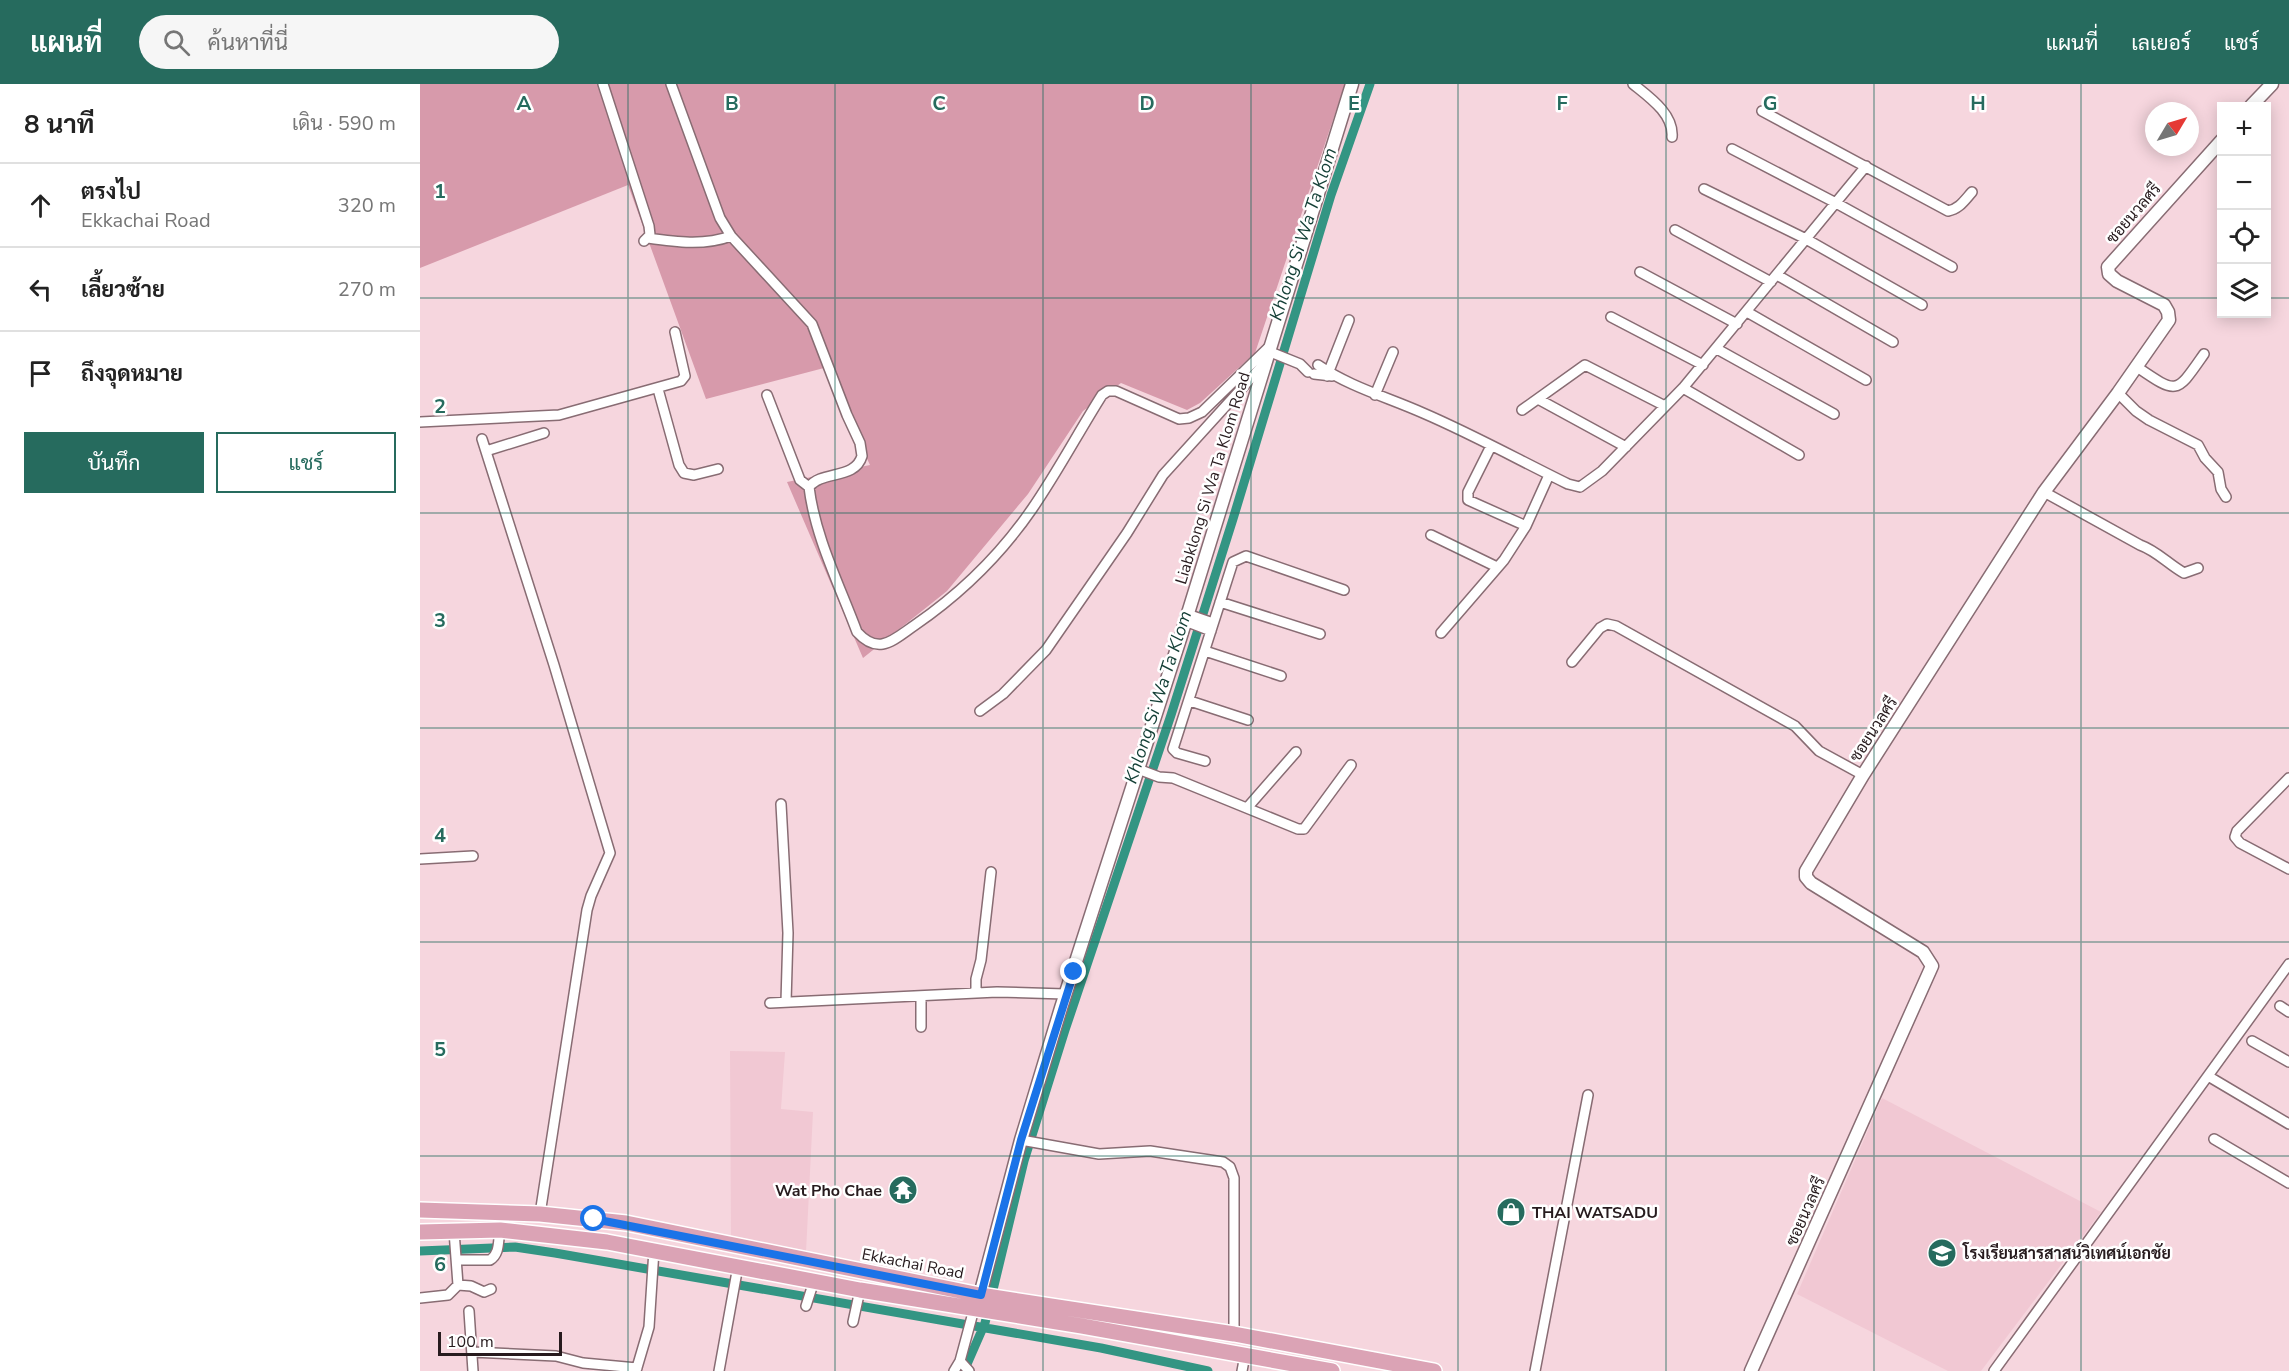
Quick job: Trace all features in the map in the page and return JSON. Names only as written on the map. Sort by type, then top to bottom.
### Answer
[{"type":"main road","name":"Ekkachai Road","points":[[420,1210],[540,1214],[626,1223],[979,1305]]},
{"type":"main road","name":"Ekkachai Road","points":[[420,1232],[499,1241],[548,1234],[653,1255],[809,1296],[858,1296],[1010,1307],[1234,1334],[1434,1371]]},
{"type":"main road","name":"Ekkachai Road","points":[[1010,1307],[1243,1363],[1332,1371]]},
{"type":"street","points":[[603,84],[649,226],[646,240],[700,243],[731,236]]},
{"type":"street","points":[[671,84],[720,218],[731,236],[812,324],[847,416],[860,443],[862,456],[853,469],[814,481],[809,487]]},
{"type":"street","name":"Liabklong Si Wa Ta Klom Road","points":[[979,1305],[1065,994],[1142,771],[1264,364],[1352,84]]},
{"type":"street","points":[[1633,84],[1665,113],[1673,130],[1672,137]]},
{"type":"street","points":[[2255,102],[2272,84]]},
{"type":"street","points":[[1762,111],[1947,211],[1954,210],[1961,205],[1972,192]]},
{"type":"street","name":"ซอยนวลศรี","points":[[1751,1371],[1932,966],[1923,952],[1811,883],[1806,877],[1806,871],[1863,775],[2044,492],[2169,320],[2164,305],[2117,281],[2109,274],[2108,267],[2217,146]]},
{"type":"street","points":[[1732,149],[1836,202],[1952,267]]},
{"type":"street","points":[[767,395],[800,480],[809,487],[816,522],[857,632],[866,642],[883,645],[934,612],[984,568],[1009,540],[1033,508],[1102,395],[1108,391],[1116,391],[1179,419],[1189,418],[1202,412],[1269,349],[1375,395],[1422,412],[1549,475],[1580,487],[1602,471],[1683,388],[1866,166]]},
{"type":"street","points":[[1704,189],[1806,239],[1922,305]]},
{"type":"street","points":[[1675,230],[1774,278],[1893,342]]},
{"type":"street","points":[[1640,272],[1737,324]]},
{"type":"street","points":[[1747,312],[1866,380]]},
{"type":"street","points":[[1611,317],[1703,365]]},
{"type":"street","points":[[1330,375],[1349,320]]},
{"type":"street","points":[[420,422],[559,415],[681,381],[685,376],[675,332]]},
{"type":"street","points":[[1717,349],[1834,414]]},
{"type":"street","points":[[1375,395],[1393,352]]},
{"type":"street","points":[[2137,367],[2163,385],[2177,386],[2186,379],[2204,354]]},
{"type":"street","points":[[980,711],[1003,694],[1046,650],[1127,533],[1163,475],[1264,364]]},
{"type":"street","points":[[1522,410],[1585,365],[1665,406]]},
{"type":"street","points":[[1683,388],[1799,455]]},
{"type":"street","points":[[658,389],[672,443],[684,473],[694,475],[718,469]]},
{"type":"street","points":[[2118,393],[2149,420],[2172,434],[2192,440],[2198,445],[2205,458],[2218,472],[2221,489],[2226,498]]},
{"type":"street","points":[[1538,399],[1626,447]]},
{"type":"street","points":[[486,451],[544,433]]},
{"type":"street","points":[[482,440],[554,665],[610,853],[587,910],[540,1214]]},
{"type":"street","points":[[1491,446],[1467,492],[1468,500],[1526,526]]},
{"type":"street","points":[[1441,633],[1497,567],[1526,526],[1549,475]]},
{"type":"street","points":[[2044,492],[2151,549],[2163,561],[2184,573],[2198,568]]},
{"type":"street","points":[[1431,536],[1497,567]]},
{"type":"street","points":[[1205,761],[1177,753],[1173,749],[1190,701],[1204,651],[1208,626],[1220,602],[1233,562],[1246,556],[1344,590]]},
{"type":"street","points":[[1220,602],[1320,634]]},
{"type":"street","points":[[1189,618],[1208,626]]},
{"type":"street","points":[[1572,662],[1600,628],[1607,624],[1616,626],[1795,726],[1819,751],[1863,775]]},
{"type":"street","points":[[1204,651],[1281,676]]},
{"type":"street","points":[[1190,701],[1248,720]]},
{"type":"street","points":[[1247,808],[1296,752]]},
{"type":"street","points":[[1142,771],[1160,777],[1173,777],[1304,830],[1351,765]]},
{"type":"street","points":[[2289,778],[2237,831],[2235,837],[2240,843],[2289,869]]},
{"type":"street","points":[[781,804],[788,933],[786,1002]]},
{"type":"street","points":[[420,859],[473,856]]},
{"type":"street","points":[[976,993],[991,872]]},
{"type":"street","points":[[1994,1371],[2289,964]]},
{"type":"street","points":[[770,1003],[976,993],[1065,994]]},
{"type":"street","points":[[921,996],[921,1028]]},
{"type":"street","points":[[2280,1006],[2289,1012]]},
{"type":"street","points":[[2252,1041],[2289,1062]]},
{"type":"street","points":[[2208,1076],[2289,1124]]},
{"type":"street","points":[[1534,1371],[1587,1095]]},
{"type":"street","points":[[2214,1139],[2289,1183]]},
{"type":"street","points":[[1024,1141],[1099,1154],[1150,1151],[1222,1162],[1230,1167],[1234,1178],[1234,1334]]},
{"type":"street","points":[[455,1236],[458,1286]]},
{"type":"street","points":[[456,1258],[490,1260],[499,1241]]},
{"type":"street","points":[[472,1352],[556,1356],[583,1363],[636,1369],[649,1327],[653,1255]]},
{"type":"street","points":[[719,1371],[735,1278]]},
{"type":"street","points":[[420,1298],[448,1295],[458,1286],[471,1286],[484,1292],[491,1289]]},
{"type":"street","points":[[853,1318],[858,1296]]},
{"type":"street","points":[[954,1371],[964,1366],[970,1326],[979,1305]]},
{"type":"street","points":[[469,1311],[473,1371]]},
{"type":"shaded area","points":[[420,84],[1345,84],[1255,353],[1200,403],[1187,410],[1121,383],[1083,411],[1028,494],[947,591],[863,658],[787,482],[870,465],[824,368],[706,399],[628,185],[420,268]]},
{"type":"shaded area","points":[[730,1051],[785,1052],[781,1109],[813,1112],[806,1252],[731,1239]]},
{"type":"shaded area","name":"โรงเรียนสารสาสน์วิเทศน์เอกชัย","points":[[1882,1098],[2101,1212],[1981,1371],[1948,1371],[1797,1294]]},
{"type":"waterway","name":"Khlong Si Wa Ta Klom","points":[[964,1371],[985,1323],[1024,1161],[1065,1030],[1171,715],[1331,195],[1370,84]]},
{"type":"waterway","points":[[420,1251],[515,1247],[555,1253],[1101,1348],[1208,1371]]},
{"type":"place","name":"Wat Pho Chae","points":[[903,1190]]},
{"type":"place","name":"THAI WATSADU","points":[[1511,1212]]},
{"type":"place","name":"โรงเรียนสารสาสน์วิเทศน์เอกชัย","points":[[1942,1253]]},
{"type":"route","points":[[594,1219],[626,1223],[981,1295],[1021,1140],[1065,994],[1074,972]]}]
